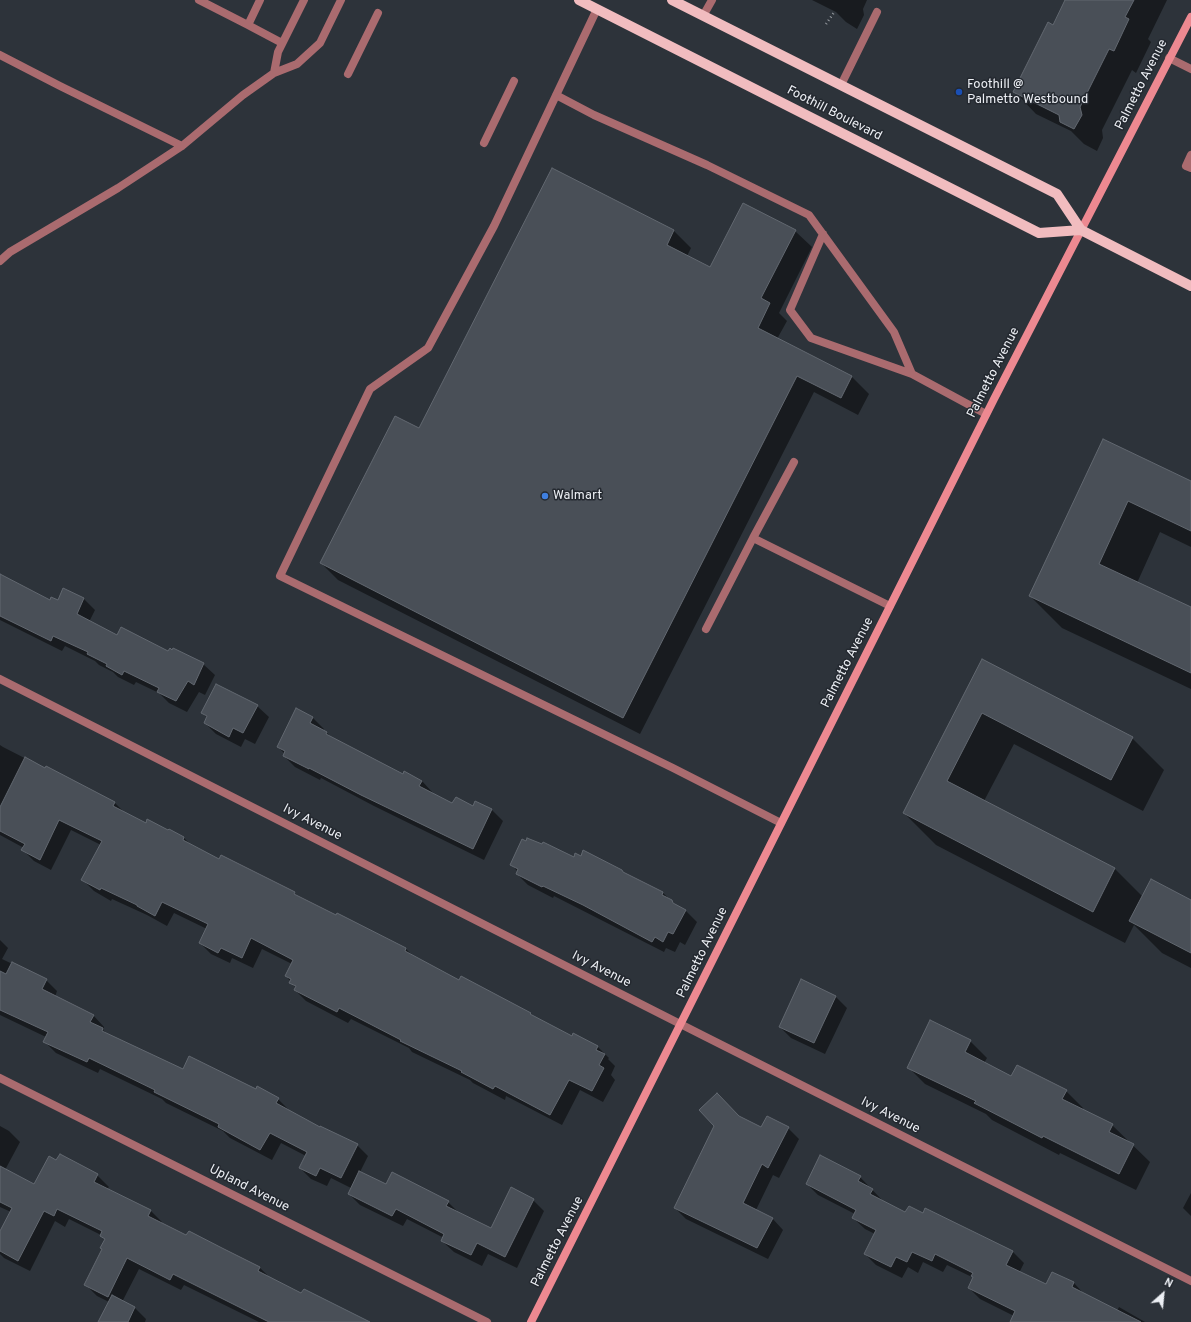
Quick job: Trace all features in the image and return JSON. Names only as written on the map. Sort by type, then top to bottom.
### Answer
[{"type":"main road","name":"Foothill Boulevard","points":[[579,0],[1039,233],[1081,230]]},
{"type":"main road","points":[[672,0],[1057,194],[1081,230],[1191,286]]},
{"type":"street","points":[[199,0],[282,43]]},
{"type":"street","points":[[248,25],[260,0]]},
{"type":"street","points":[[274,73],[278,52],[304,0]]},
{"type":"street","points":[[0,261],[10,252],[118,188],[182,146],[243,95],[274,73],[298,64],[320,43],[340,0]]},
{"type":"street","points":[[703,16],[712,0]]},
{"type":"street","points":[[597,9],[494,226],[428,348],[370,389],[280,576],[673,768],[781,823]]},
{"type":"street","points":[[841,85],[877,12]]},
{"type":"street","points":[[348,74],[378,13]]},
{"type":"street","name":"Palmetto Avenue","points":[[531,1322],[986,414],[1191,17]]},
{"type":"street","points":[[0,54],[60,86],[182,146]]},
{"type":"street","points":[[1169,58],[1191,69]]},
{"type":"street","points":[[484,143],[514,81]]},
{"type":"street","points":[[556,95],[594,115],[707,165],[809,215],[894,332],[912,374]]},
{"type":"street","points":[[1191,155],[1186,166],[1191,168]]},
{"type":"street","points":[[824,234],[790,310],[811,338],[912,374],[986,414]]},
{"type":"street","points":[[706,629],[794,462]]},
{"type":"street","points":[[753,538],[890,606]]},
{"type":"street","name":"Ivy Avenue","points":[[0,679],[1191,1281]]},
{"type":"street","name":"Upland Avenue","points":[[0,1078],[487,1322]]},
{"type":"path","points":[[826,24],[835,10]]},
{"type":"building","points":[[1065,0],[1134,0],[1125,17],[1129,19],[1114,51],[1109,49],[1080,107],[1082,115],[1074,129],[1060,122],[1059,115],[1013,92],[1048,22],[1053,25]]},
{"type":"building","name":"Walmart","points":[[552,168],[674,230],[667,245],[710,267],[743,203],[796,230],[761,298],[770,303],[758,328],[852,376],[841,398],[797,376],[623,718],[320,563],[395,416],[419,428]]},
{"type":"building","points":[[1103,439],[1191,481],[1191,531],[1128,501],[1099,564],[1191,607],[1191,673],[1029,596]]},
{"type":"building","points":[[0,574],[50,600],[51,597],[58,600],[63,588],[84,598],[77,614],[117,635],[121,627],[168,651],[170,648],[172,650],[173,648],[204,663],[194,685],[188,681],[176,701],[157,692],[159,688],[124,671],[122,675],[106,666],[107,664],[87,654],[88,652],[53,636],[51,641],[0,616]]},
{"type":"building","points":[[982,659],[1133,737],[1111,780],[982,713],[947,781],[1115,868],[1093,912],[903,813]]},
{"type":"building","points":[[216,684],[258,705],[243,733],[233,728],[229,737],[204,723],[207,716],[201,713]]},
{"type":"building","points":[[296,708],[313,717],[310,723],[327,732],[326,734],[403,774],[404,771],[422,781],[419,786],[452,803],[456,797],[473,806],[475,801],[492,809],[473,849],[283,756],[285,751],[277,747]]},
{"type":"building","points":[[25,757],[45,768],[46,766],[115,802],[113,806],[146,823],[147,819],[168,830],[169,829],[184,837],[183,840],[219,859],[221,855],[295,892],[294,894],[336,915],[337,913],[406,948],[405,951],[459,980],[461,976],[572,1036],[573,1033],[598,1046],[596,1050],[605,1054],[599,1065],[604,1068],[592,1091],[569,1080],[550,1115],[495,1086],[493,1089],[461,1072],[462,1071],[400,1041],[401,1040],[339,1008],[337,1012],[294,990],[296,986],[289,983],[291,979],[285,976],[293,960],[251,938],[242,958],[221,948],[218,953],[199,943],[208,924],[162,902],[155,916],[137,905],[101,888],[100,890],[81,880],[102,841],[59,820],[40,860],[21,850],[25,844],[0,831],[0,807]]},
{"type":"building","points":[[527,838],[542,844],[543,842],[574,857],[575,853],[581,856],[583,850],[663,892],[662,895],[686,910],[673,934],[668,932],[663,942],[655,937],[652,942],[583,905],[516,874],[518,869],[510,865],[522,839],[526,841]]},
{"type":"building","points":[[1151,879],[1191,900],[1191,953],[1129,921]]},
{"type":"building","points":[[12,962],[47,979],[42,989],[94,1015],[90,1022],[103,1028],[102,1031],[183,1069],[189,1056],[256,1089],[257,1086],[279,1098],[276,1103],[320,1127],[358,1144],[341,1178],[320,1168],[316,1176],[299,1168],[307,1152],[270,1133],[260,1150],[218,1127],[219,1124],[154,1092],[155,1090],[89,1058],[87,1062],[43,1042],[48,1032],[0,1010],[0,971],[6,974]]},
{"type":"building","points":[[801,979],[836,996],[814,1043],[779,1027]]},
{"type":"building","points":[[930,1020],[971,1040],[965,1052],[1011,1076],[1017,1065],[1067,1090],[1062,1099],[1113,1124],[1109,1132],[1134,1144],[1119,1174],[1043,1136],[1042,1138],[974,1103],[976,1101],[907,1068]]},
{"type":"building","points":[[717,1093],[739,1116],[761,1127],[767,1116],[789,1127],[768,1168],[762,1164],[743,1203],[773,1218],[757,1248],[674,1208],[714,1126],[699,1110]]},
{"type":"building","points":[[60,1154],[98,1174],[94,1182],[151,1210],[148,1216],[186,1235],[189,1231],[260,1267],[258,1271],[301,1293],[304,1289],[370,1322],[269,1322],[173,1274],[170,1280],[127,1258],[108,1297],[84,1285],[102,1249],[100,1248],[105,1239],[100,1236],[102,1231],[57,1209],[54,1216],[44,1211],[18,1261],[0,1251],[0,1231],[12,1208],[0,1202],[0,1166],[34,1184],[49,1156],[56,1160]]},
{"type":"building","points":[[820,1155],[861,1176],[858,1181],[873,1189],[870,1194],[905,1212],[909,1206],[923,1213],[925,1208],[1013,1251],[1006,1265],[1046,1284],[1052,1272],[1074,1282],[1072,1287],[1141,1322],[1010,1322],[1015,1311],[968,1288],[973,1277],[971,1276],[973,1273],[935,1254],[932,1261],[912,1252],[907,1262],[896,1257],[891,1267],[864,1254],[876,1230],[852,1218],[856,1210],[806,1184]]},
{"type":"building","points":[[359,1171],[386,1184],[392,1172],[449,1201],[446,1206],[491,1228],[511,1187],[534,1199],[505,1257],[477,1243],[471,1255],[441,1241],[444,1234],[396,1209],[392,1216],[348,1194]]},
{"type":"building","points":[[112,1295],[135,1307],[128,1322],[98,1322]]},
{"type":"place","name":"Foothill @ Palmetto Westbound","points":[[959,92]]},
{"type":"place","name":"Walmart","points":[[545,496]]}]
